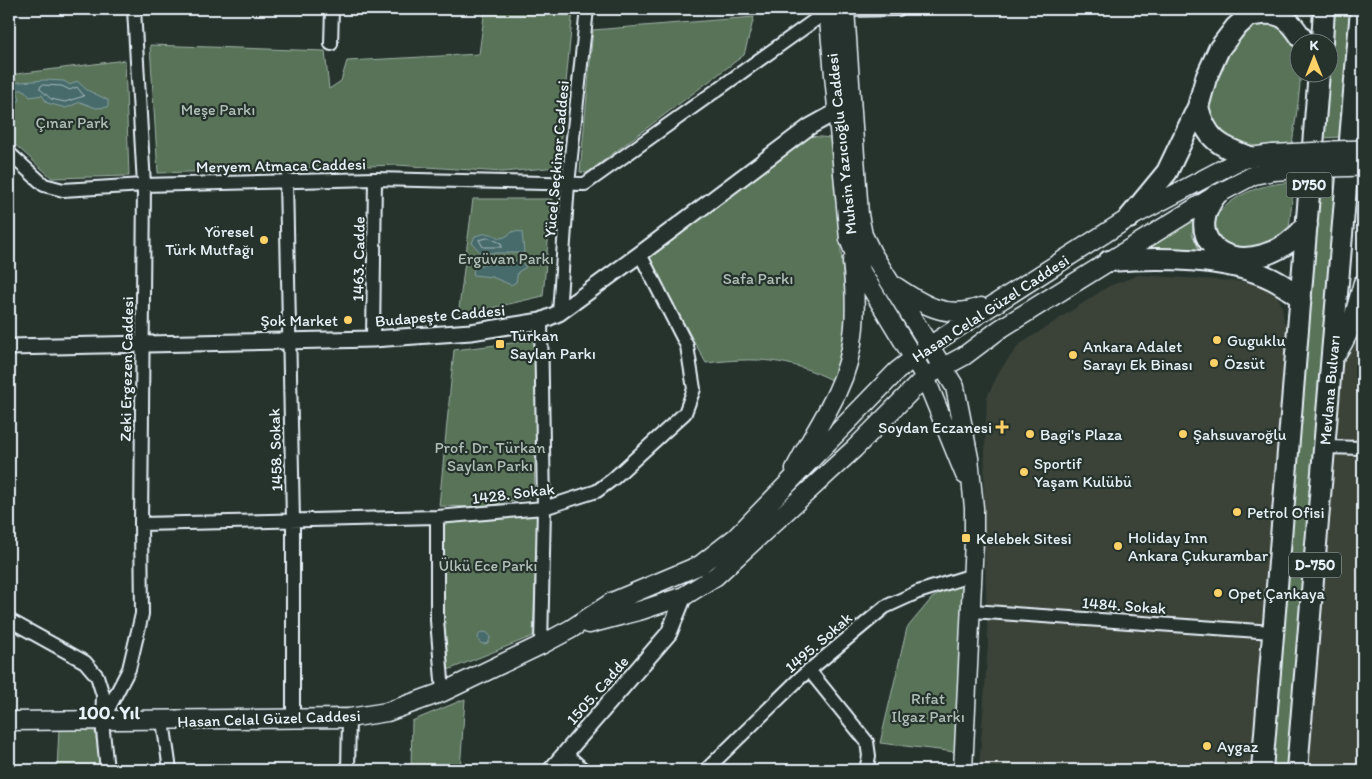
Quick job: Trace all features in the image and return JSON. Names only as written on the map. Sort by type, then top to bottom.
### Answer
[{"type":"highway","points":[[1323,32],[1324,9]]},
{"type":"highway","name":"Mevlana Bulvarı","points":[[1297,770],[1361,9]]},
{"type":"highway","points":[[1129,218],[1167,172],[1198,107],[1206,78],[1214,59],[1226,40],[1251,13],[1264,12],[1279,15],[1293,26],[1297,32]]},
{"type":"highway","name":"D750","points":[[1262,770],[1318,82]]},
{"type":"highway","points":[[1198,107],[1205,128],[1216,142],[1225,148],[1250,157]]},
{"type":"highway","points":[[1216,195],[1205,212],[1203,232],[1213,247],[1228,255],[1248,257],[1264,254],[1290,242],[1307,225]]},
{"type":"highway","points":[[1110,261],[1150,259],[1216,264],[1263,275],[1301,298]]},
{"type":"main road","name":"Muhsin Yazıcıoğlu Caddesi","points":[[837,9],[836,112],[849,238],[862,273],[925,377],[972,491]]},
{"type":"main road","name":"Muhsin Yazıcıoğlu Caddesi","points":[[837,9],[859,215],[863,235],[890,283],[955,387],[969,458],[974,524],[972,611],[963,770]]},
{"type":"main road","points":[[1332,159],[1363,150]]},
{"type":"main road","name":"Hasan Celal Güzel Caddesi","points":[[9,721],[349,718],[387,712],[443,692],[541,646],[612,602],[700,565],[736,537],[897,371],[929,346],[1129,218],[1236,162],[1250,157],[1273,162],[1332,159]]},
{"type":"main road","points":[[1332,159],[1363,166]]},
{"type":"main road","name":"Hasan Celal Güzel Caddesi","points":[[571,629],[684,596],[716,576],[854,449],[925,377],[964,356],[1000,329],[1216,195],[1254,175],[1273,162]]},
{"type":"main road","points":[[785,487],[837,392],[848,362],[855,326],[855,297],[849,238]]},
{"type":"main road","points":[[890,283],[926,306],[950,312],[968,312],[998,301]]},
{"type":"main road","points":[[1332,359],[1344,342],[1353,324],[1363,284]]},
{"type":"main road","points":[[672,576],[684,596]]},
{"type":"main road","points":[[651,585],[658,605]]},
{"type":"street","name":"Zeki Ergezen Caddesi","points":[[102,721],[130,669],[137,644],[142,614],[144,185],[134,9]]},
{"type":"street","points":[[331,44],[332,9]]},
{"type":"street","name":"Yücel Seçkiner Caddesi","points":[[559,312],[568,184],[587,9]]},
{"type":"street","name":"Meryem Atmaca Caddesi","points":[[9,153],[44,185],[63,190],[286,180],[375,179],[585,184],[837,9]]},
{"type":"street","points":[[837,9],[898,9]]},
{"type":"street","name":"Budapeşte Caddesi","points":[[9,347],[288,339],[373,339],[471,332],[541,320],[559,312],[640,254],[809,127],[836,112]]},
{"type":"street","name":"1463. Cadde","points":[[373,339],[375,179]]},
{"type":"street","name":"1458. Sokak","points":[[286,180],[293,520],[293,719]]},
{"type":"street","name":"1428. Sokak","points":[[141,524],[436,517],[544,508],[597,490],[613,479],[686,413],[694,389],[687,346],[640,254]]},
{"type":"street","points":[[541,320],[544,508],[541,646]]},
{"type":"street","points":[[1325,447],[1363,448]]},
{"type":"street","points":[[436,517],[438,620],[443,692]]},
{"type":"street","name":"1495. Sokak","points":[[710,769],[809,670],[885,607],[918,592],[973,575]]},
{"type":"street","name":"1505. Cadde","points":[[551,770],[670,633],[684,596]]},
{"type":"street","points":[[658,605],[670,633]]},
{"type":"street","name":"1484. Sokak","points":[[972,611],[1273,632]]},
{"type":"street","points":[[9,620],[85,662],[97,676],[103,695],[102,721],[107,770]]},
{"type":"street","points":[[809,670],[867,742],[869,756],[866,770]]},
{"type":"street","points":[[348,770],[349,718]]},
{"type":"street","points":[[163,721],[170,770]]},
{"type":"street","points":[[566,754],[584,770]]},
{"type":"shaded area","points":[[1139,275],[1262,283],[1277,295],[1282,306],[1284,323],[1354,330],[1363,310],[1363,770],[979,770],[988,644],[983,508],[987,397],[1000,370],[1019,345],[1109,286]]},
{"type":"green space","name":"Meşe Parkı","points":[[485,9],[573,9],[558,167],[502,172],[397,165],[158,173],[150,45],[325,51],[329,89],[341,81],[347,61],[479,54]]},
{"type":"green space","points":[[1334,9],[1351,9],[1340,137],[1322,138],[1327,82],[1340,82],[1340,32],[1332,32]]},
{"type":"green space","points":[[754,17],[744,55],[587,173],[580,172],[593,30]]},
{"type":"green space","points":[[1264,21],[1279,21],[1290,37],[1290,82],[1300,82],[1292,144],[1253,149],[1215,135],[1209,117],[1210,93],[1213,80],[1219,68],[1234,45]]},
{"type":"green space","name":"Çınar Park","points":[[125,60],[129,176],[52,178],[9,139],[9,75]]},
{"type":"green space","name":"Safa Parkı","points":[[810,136],[831,138],[847,319],[834,381],[818,373],[772,361],[741,360],[706,363],[669,296],[643,262]]},
{"type":"green space","points":[[1337,179],[1288,770],[1271,770],[1320,180]]},
{"type":"green space","points":[[1294,182],[1289,228],[1280,236],[1265,246],[1258,248],[1251,249],[1221,245],[1211,224],[1227,205],[1236,198],[1258,188]]},
{"type":"green space","name":"Ergüvan Parkı","points":[[473,199],[552,199],[543,296],[458,316]]},
{"type":"green space","points":[[1194,218],[1192,234],[1201,254],[1135,255]]},
{"type":"green space","name":"Prof. Dr. Türkan Saylan Parkı","points":[[538,340],[534,496],[481,507],[439,506],[454,350]]},
{"type":"green space","name":"Ülkü Ece Parkı","points":[[538,511],[533,636],[448,670],[440,601],[438,521]]},
{"type":"green space","name":"Rıfat Ilgaz Parkı","points":[[973,575],[964,753],[880,743],[907,628],[932,598]]},
{"type":"green space","points":[[465,699],[460,770],[411,770],[412,721]]},
{"type":"green space","points":[[59,729],[95,731],[101,770],[57,770]]},
{"type":"water","points":[[45,80],[64,81],[70,85],[77,81],[87,90],[108,100],[108,107],[96,108],[80,102],[66,108],[47,103],[42,95],[30,97],[24,90],[17,90],[20,100],[9,109],[9,83]]},
{"type":"water","points":[[514,231],[522,232],[524,253],[481,253],[472,243],[475,236],[490,234],[499,238],[505,237]]},
{"type":"water","points":[[519,260],[526,267],[518,272],[516,282],[511,285],[492,277],[473,275],[474,268],[480,266]]},
{"type":"water","points":[[482,632],[486,632],[490,638],[486,644],[482,644],[478,640],[478,636]]},
{"type":"place","name":"Yöresel Türk Mutfağı","points":[[264,240]]},
{"type":"place","name":"Şok Market","points":[[348,320]]},
{"type":"place","name":"Guguklu","points":[[1217,340]]},
{"type":"place","name":"Türkan Saylan Parkı","points":[[500,344]]},
{"type":"place","name":"Ankara Adalet Sarayı Ek Binası","points":[[1073,355]]},
{"type":"place","name":"Özsüt","points":[[1214,363]]},
{"type":"place","name":"Soydan Eczanesi","points":[[1002,427]]},
{"type":"place","name":"Bagi's Plaza","points":[[1030,434]]},
{"type":"place","name":"Şahsuvaroğlu","points":[[1183,434]]},
{"type":"place","name":"Sportif Yaşam Kulübü","points":[[1024,472]]},
{"type":"place","name":"Petrol Ofisi","points":[[1237,512]]},
{"type":"place","name":"Kelebek Sitesi","points":[[966,538]]},
{"type":"place","name":"Holiday Inn Ankara Çukurambar","points":[[1118,546]]},
{"type":"place","name":"Opet Çankaya","points":[[1218,593]]},
{"type":"place","name":"Aygaz","points":[[1207,746]]},
{"type":"district","name":"100. Yıl","points":[[109,712]]}]
